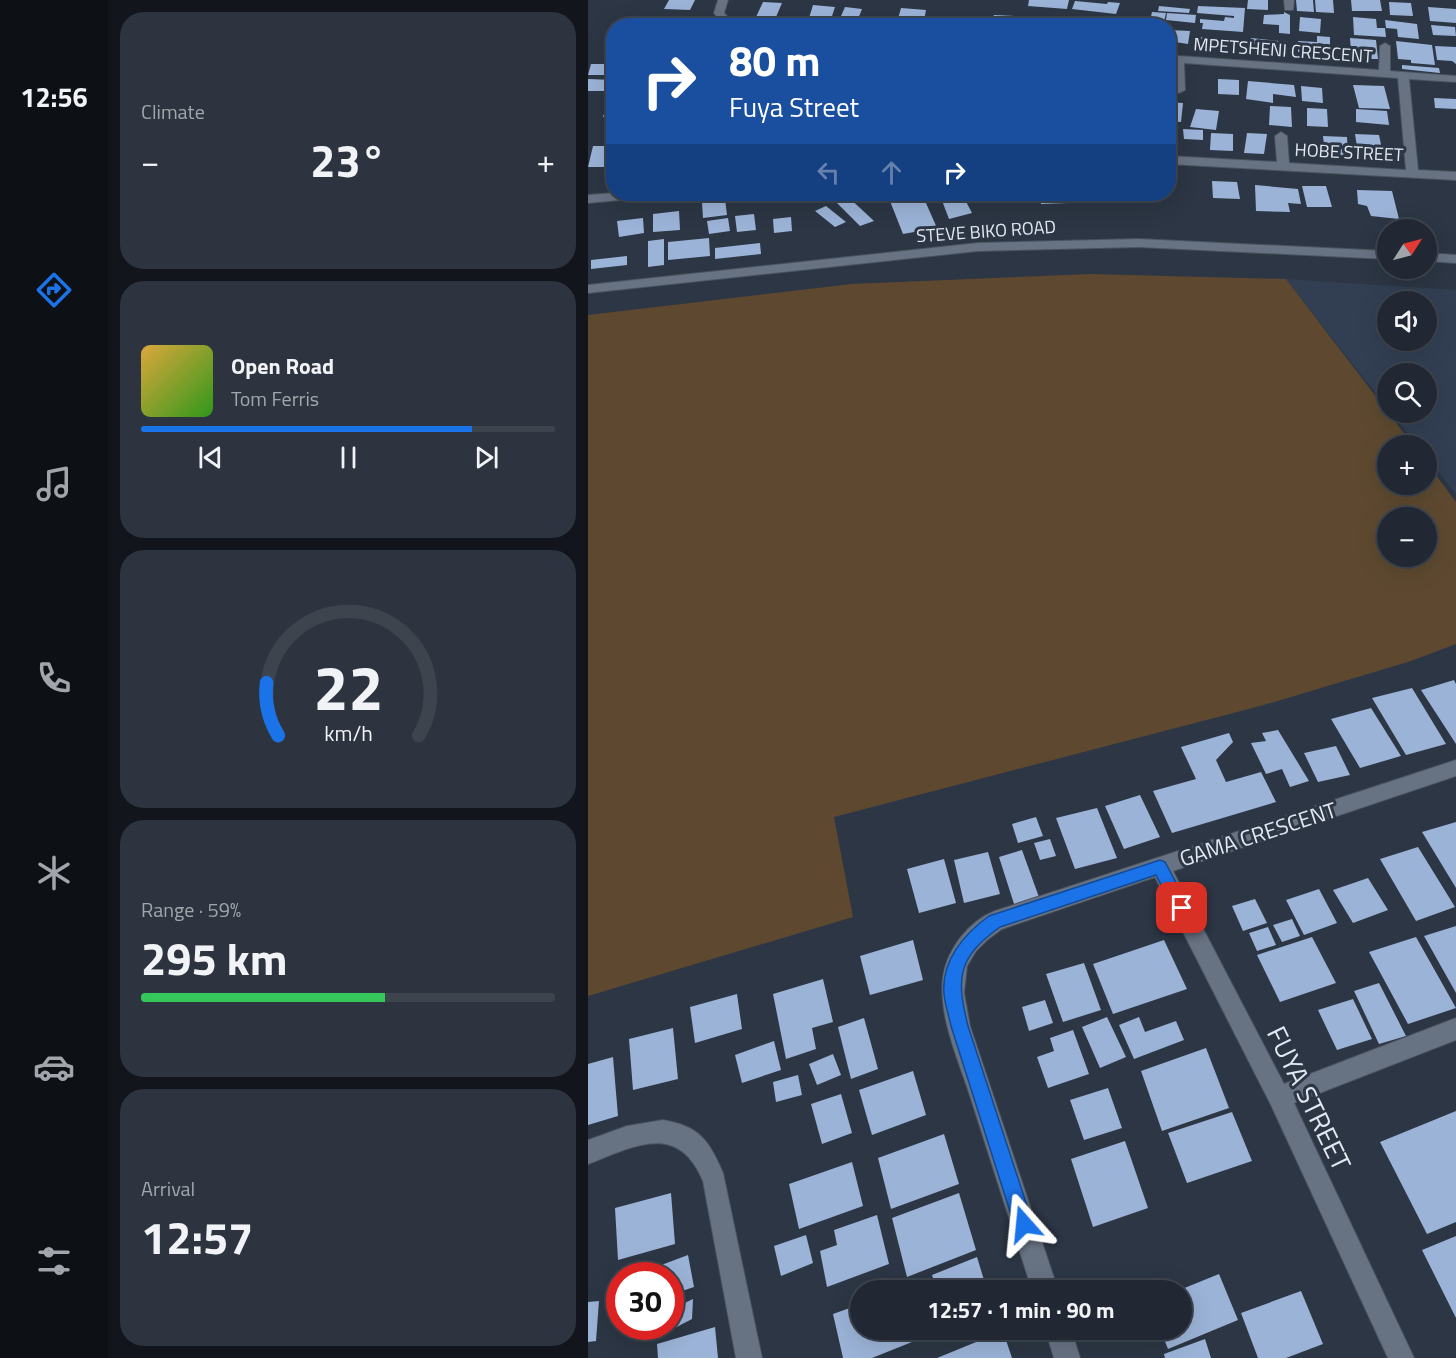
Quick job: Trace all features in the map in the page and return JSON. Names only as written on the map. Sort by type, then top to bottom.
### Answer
[{"type":"street","points":[[723,0],[719,14],[723,18]]},
{"type":"street","name":"MPETSHENI CRESCENT","points":[[1384,73],[1385,46]]},
{"type":"street","name":"MPETSHENI CRESCENT","points":[[1176,59],[1456,79]]},
{"type":"street","name":"MPETSHENI CRESCENT","points":[[1176,71],[1179,90]]},
{"type":"street","name":"HOBE STREET","points":[[1403,75],[1412,173]]},
{"type":"street","name":"HOBE STREET","points":[[1281,136],[1283,166]]},
{"type":"street","name":"HOBE STREET","points":[[1176,160],[1456,176]]},
{"type":"street","points":[[588,199],[606,197]]},
{"type":"street","name":"STEVE BIKO ROAD","points":[[588,289],[978,247],[1139,243],[1377,254]]},
{"type":"street","points":[[1437,258],[1456,259]]},
{"type":"street","name":"GAMA CRESCENT","points":[[1042,1280],[959,1026],[952,993],[954,973],[969,942],[995,921],[1456,768]]},
{"type":"street","name":"FUYA STREET","points":[[1160,867],[1280,1097],[1401,1358]]},
{"type":"street","points":[[1280,1097],[1456,1029]]},
{"type":"street","points":[[588,1152],[644,1131],[661,1131],[679,1135],[701,1151],[710,1165],[715,1181],[749,1358]]},
{"type":"street","points":[[1061,1340],[1067,1358]]},
{"type":"shaded area","points":[[1090,274],[1286,279],[1377,398],[1377,423],[1396,423],[1405,435],[1377,435],[1377,495],[1437,495],[1437,476],[1456,502],[1456,644],[1411,661],[1264,705],[834,817],[853,917],[588,996],[588,315],[851,284]]},
{"type":"shaded area","points":[[1286,279],[1456,290],[1456,494],[1437,470],[1437,435],[1409,435],[1399,423],[1437,423],[1437,363],[1377,363],[1377,395]]},
{"type":"building","points":[[669,0],[695,0],[690,10],[664,9]]},
{"type":"building","points":[[1029,0],[1069,0],[1067,9],[1028,6]]},
{"type":"building","points":[[1248,0],[1268,0],[1268,10],[1247,9]]},
{"type":"building","points":[[1296,0],[1313,0],[1314,12],[1297,11]]},
{"type":"building","points":[[1315,0],[1333,0],[1334,13],[1316,12]]},
{"type":"building","points":[[1351,0],[1380,0],[1382,11],[1352,11]]},
{"type":"building","points":[[1075,1],[1120,3],[1116,14],[1072,9]]},
{"type":"building","points":[[763,2],[782,3],[776,17],[756,17]]},
{"type":"building","points":[[1389,2],[1411,3],[1413,16],[1390,15]]},
{"type":"building","points":[[813,5],[835,7],[831,18],[809,18]]},
{"type":"building","points":[[1159,6],[1190,9],[1189,13],[1158,11]]},
{"type":"building","points":[[1198,6],[1245,8],[1243,32],[1202,29],[1203,23],[1200,23],[1200,19],[1224,21],[1225,17],[1234,18],[1234,16],[1197,13]]},
{"type":"building","points":[[845,7],[862,9],[858,18],[840,18]]},
{"type":"building","points":[[1428,7],[1456,9],[1456,23],[1430,21]]},
{"type":"building","points":[[901,8],[926,10],[924,18],[898,18]]},
{"type":"building","points":[[1152,12],[1166,13],[1165,18],[1151,18]]},
{"type":"building","points":[[1284,12],[1290,15],[1290,34],[1279,33],[1279,25],[1263,24],[1264,15],[1284,14]]},
{"type":"building","points":[[1167,13],[1196,15],[1195,23],[1166,18]]},
{"type":"building","points":[[994,15],[1015,16],[1015,18],[993,18]]},
{"type":"building","points":[[1300,17],[1321,19],[1320,33],[1299,31]]},
{"type":"building","points":[[1353,17],[1376,19],[1377,28],[1385,28],[1386,37],[1354,35]]},
{"type":"building","points":[[1385,20],[1417,24],[1419,39],[1398,37],[1397,29],[1386,28]]},
{"type":"building","points":[[1431,25],[1455,27],[1456,36],[1433,35]]},
{"type":"building","points":[[1176,30],[1190,31],[1188,44],[1176,42]]},
{"type":"building","points":[[1317,36],[1330,37],[1330,45],[1318,43],[1318,52],[1298,52],[1298,41],[1317,42]]},
{"type":"building","points":[[1199,37],[1221,39],[1220,49],[1198,48]]},
{"type":"building","points":[[1251,38],[1288,42],[1287,50],[1272,49],[1271,53],[1249,51]]},
{"type":"building","points":[[1350,38],[1376,40],[1378,59],[1341,59],[1341,50],[1351,51]]},
{"type":"building","points":[[1396,41],[1432,45],[1435,65],[1411,63],[1411,60],[1398,59]]},
{"type":"building","points":[[1435,46],[1456,47],[1456,64],[1452,61],[1437,60]]},
{"type":"building","points":[[591,64],[606,64],[606,75],[588,75]]},
{"type":"building","points":[[1402,65],[1439,68],[1440,73],[1402,69]]},
{"type":"building","points":[[588,79],[606,80],[606,91],[588,91]]},
{"type":"building","points":[[1218,79],[1239,80],[1239,95],[1218,94]]},
{"type":"building","points":[[1248,81],[1294,85],[1296,97],[1273,94],[1273,103],[1246,99]]},
{"type":"building","points":[[1353,85],[1384,86],[1390,109],[1359,108]]},
{"type":"building","points":[[1301,86],[1322,88],[1323,103],[1302,101]]},
{"type":"building","points":[[1434,98],[1456,99],[1456,109],[1435,108]]},
{"type":"building","points":[[1176,103],[1183,103],[1181,122],[1176,122]]},
{"type":"building","points":[[1270,106],[1291,107],[1292,127],[1269,125]]},
{"type":"building","points":[[1307,108],[1327,109],[1328,127],[1307,126]]},
{"type":"building","points":[[1196,109],[1219,111],[1216,130],[1190,127]]},
{"type":"building","points":[[1356,109],[1387,111],[1389,125],[1356,122]]},
{"type":"building","points":[[1183,129],[1203,130],[1203,140],[1184,139]]},
{"type":"building","points":[[1211,133],[1233,134],[1233,151],[1210,150]]},
{"type":"building","points":[[1247,133],[1267,134],[1264,154],[1244,153]]},
{"type":"building","points":[[1355,134],[1379,135],[1383,154],[1358,153]]},
{"type":"building","points":[[1323,136],[1347,137],[1348,156],[1325,154]]},
{"type":"building","points":[[593,146],[606,146],[604,167],[588,167]]},
{"type":"building","points":[[1212,181],[1237,182],[1240,199],[1213,198]]},
{"type":"building","points":[[1255,185],[1298,189],[1301,204],[1288,203],[1290,212],[1256,211]]},
{"type":"building","points":[[1302,186],[1326,186],[1332,207],[1307,207]]},
{"type":"building","points":[[1357,190],[1392,191],[1399,219],[1371,216],[1367,206],[1358,204]]},
{"type":"building","points":[[725,201],[727,215],[703,218],[702,202]]},
{"type":"building","points":[[835,201],[853,201],[874,221],[860,226]]},
{"type":"building","points":[[890,201],[925,201],[937,228],[903,234]]},
{"type":"building","points":[[942,201],[966,201],[972,213],[949,219]]},
{"type":"building","points":[[1041,201],[1068,201],[1068,203],[1041,204]]},
{"type":"building","points":[[826,206],[846,222],[835,227],[815,211]]},
{"type":"building","points":[[679,211],[680,230],[653,232],[653,214]]},
{"type":"building","points":[[754,214],[756,230],[737,232],[735,216]]},
{"type":"building","points":[[791,217],[792,231],[774,233],[773,219]]},
{"type":"building","points":[[643,218],[644,233],[619,237],[617,221]]},
{"type":"building","points":[[728,218],[730,231],[709,234],[707,221]]},
{"type":"building","points":[[709,238],[710,256],[668,260],[668,242]]},
{"type":"building","points":[[664,239],[664,265],[648,267],[648,241]]},
{"type":"building","points":[[760,243],[761,254],[715,259],[715,248]]},
{"type":"building","points":[[627,256],[627,265],[591,269],[591,260]]},
{"type":"building","points":[[1454,680],[1456,684],[1456,744],[1421,690]]},
{"type":"building","points":[[1412,688],[1446,744],[1406,755],[1372,698]]},
{"type":"building","points":[[1371,708],[1401,756],[1360,768],[1331,719]]},
{"type":"building","points":[[1278,730],[1309,781],[1290,787],[1282,769],[1266,774],[1251,743],[1266,741],[1262,733]]},
{"type":"building","points":[[1229,733],[1233,742],[1216,760],[1226,782],[1261,772],[1276,802],[1172,833],[1153,791],[1196,779],[1181,747]]},
{"type":"building","points":[[1336,746],[1350,775],[1318,782],[1304,753]]},
{"type":"building","points":[[1140,795],[1160,837],[1124,849],[1105,806]]},
{"type":"building","points":[[1097,808],[1117,858],[1075,869],[1056,818]]},
{"type":"building","points":[[1036,817],[1043,836],[1018,843],[1012,824]]},
{"type":"building","points":[[1456,822],[1456,888],[1422,832]]},
{"type":"building","points":[[1050,839],[1056,856],[1040,860],[1034,843]]},
{"type":"building","points":[[1418,847],[1455,907],[1416,921],[1380,859]]},
{"type":"building","points":[[1022,850],[1040,900],[1015,907],[999,857]]},
{"type":"building","points":[[988,852],[1000,894],[964,903],[954,860]]},
{"type":"building","points":[[944,859],[956,903],[919,913],[907,869]]},
{"type":"building","points":[[1368,878],[1388,910],[1353,923],[1333,890]]},
{"type":"building","points":[[1319,889],[1337,923],[1304,935],[1286,900]]},
{"type":"building","points":[[1255,899],[1267,923],[1243,931],[1232,906]]},
{"type":"building","points":[[1292,919],[1300,936],[1282,942],[1273,925]]},
{"type":"building","points":[[1456,926],[1456,993],[1424,936]]},
{"type":"building","points":[[1268,927],[1276,945],[1257,951],[1249,933]]},
{"type":"building","points":[[1312,937],[1336,983],[1280,1002],[1257,955]]},
{"type":"building","points":[[1416,937],[1456,1008],[1408,1024],[1369,952]]},
{"type":"building","points":[[913,940],[923,980],[870,995],[860,956]]},
{"type":"building","points":[[1164,940],[1187,989],[1113,1014],[1093,964]]},
{"type":"building","points":[[1084,963],[1101,1010],[1063,1022],[1046,974]]},
{"type":"building","points":[[823,979],[833,1022],[812,1028],[816,1049],[786,1059],[773,994]]},
{"type":"building","points":[[1379,983],[1406,1036],[1379,1044],[1354,991]]},
{"type":"building","points":[[737,994],[742,1029],[695,1043],[690,1007]]},
{"type":"building","points":[[1353,999],[1372,1039],[1337,1050],[1318,1010]]},
{"type":"building","points":[[1045,1000],[1053,1023],[1029,1031],[1022,1007]]},
{"type":"building","points":[[1107,1017],[1126,1057],[1100,1068],[1082,1027]]},
{"type":"building","points":[[1139,1017],[1145,1032],[1176,1021],[1184,1040],[1134,1059],[1119,1025]]},
{"type":"building","points":[[864,1018],[878,1069],[851,1079],[838,1027]]},
{"type":"building","points":[[673,1028],[678,1079],[633,1090],[629,1039]]},
{"type":"building","points":[[1073,1030],[1089,1074],[1048,1088],[1037,1057],[1054,1051],[1050,1038]]},
{"type":"building","points":[[774,1041],[781,1070],[742,1083],[735,1055]]},
{"type":"building","points":[[1206,1048],[1229,1108],[1162,1131],[1141,1071]]},
{"type":"building","points":[[833,1054],[841,1075],[817,1085],[809,1064]]},
{"type":"building","points":[[613,1057],[618,1116],[588,1125],[588,1064]]},
{"type":"building","points":[[913,1071],[926,1115],[872,1135],[859,1090]]},
{"type":"building","points":[[798,1075],[802,1095],[776,1102],[773,1082]]},
{"type":"building","points":[[1108,1088],[1122,1128],[1084,1140],[1070,1100]]},
{"type":"building","points":[[841,1094],[852,1133],[822,1144],[811,1104]]},
{"type":"building","points":[[1456,1111],[1456,1222],[1427,1234],[1380,1142]]},
{"type":"building","points":[[1232,1112],[1252,1161],[1187,1183],[1168,1133]]},
{"type":"building","points":[[944,1134],[959,1184],[891,1209],[878,1158]]},
{"type":"building","points":[[1125,1141],[1148,1208],[1093,1227],[1071,1159]]},
{"type":"building","points":[[852,1162],[863,1206],[799,1229],[789,1184]]},
{"type":"building","points":[[671,1193],[675,1244],[618,1260],[615,1208]]},
{"type":"building","points":[[959,1193],[976,1250],[907,1277],[892,1218]]},
{"type":"building","points":[[877,1215],[889,1264],[827,1287],[820,1251],[837,1245],[834,1230]]},
{"type":"building","points":[[806,1235],[813,1263],[781,1276],[774,1246]]},
{"type":"building","points":[[1456,1236],[1456,1318],[1422,1250]]},
{"type":"building","points":[[688,1255],[694,1287],[684,1290],[684,1262],[669,1262]]},
{"type":"building","points":[[977,1257],[984,1280],[934,1280],[932,1275]]},
{"type":"building","points":[[1219,1274],[1238,1320],[1192,1339],[1192,1285]]},
{"type":"building","points":[[1301,1291],[1323,1344],[1286,1358],[1258,1358],[1241,1313]]},
{"type":"building","points":[[693,1299],[692,1319],[684,1323],[684,1303]]},
{"type":"building","points":[[599,1301],[596,1341],[588,1342],[588,1302]]},
{"type":"building","points":[[850,1308],[850,1340],[911,1340],[912,1342],[872,1358],[843,1358],[833,1314]]},
{"type":"building","points":[[715,1327],[718,1358],[658,1358],[657,1344],[671,1340],[684,1340],[684,1336]]},
{"type":"building","points":[[1205,1339],[1211,1358],[1165,1358],[1164,1354]]},
{"type":"building","points":[[981,1340],[1006,1340],[1012,1358],[937,1358]]},
{"type":"building","points":[[1164,1340],[1190,1340],[1168,1349]]},
{"type":"route","points":[[1024,1224],[959,1026],[952,993],[954,973],[962,954],[969,942],[995,921],[1160,867],[1182,908]]}]
